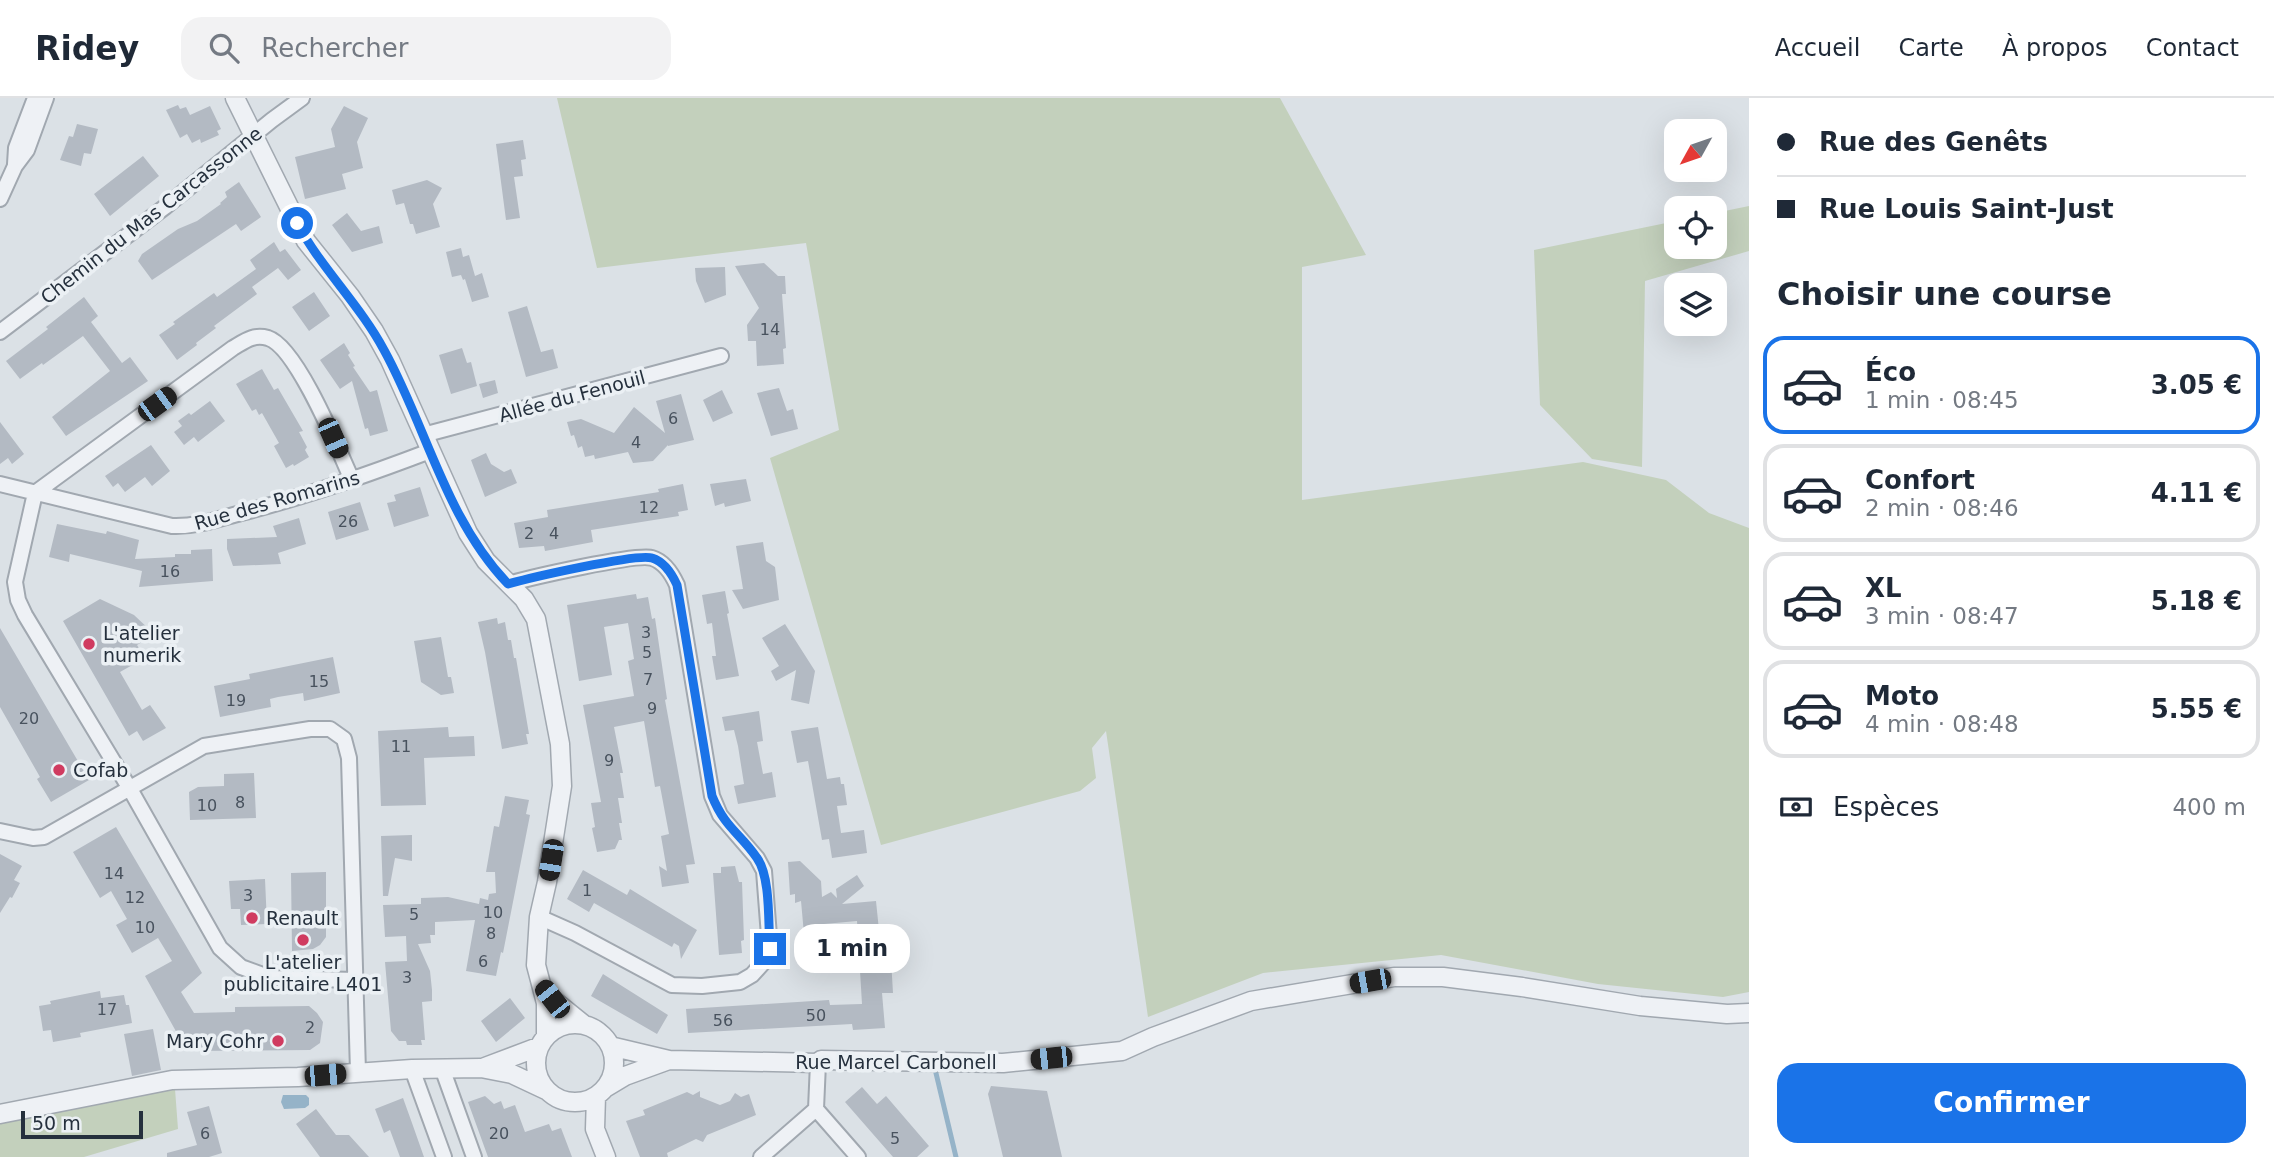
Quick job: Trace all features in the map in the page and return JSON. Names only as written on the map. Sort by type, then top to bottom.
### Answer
[{"type":"street","points":[[15,166],[16,148],[34,98]]},
{"type":"street","points":[[0,200],[15,166],[27,150],[46,98]]},
{"type":"street","points":[[235,98],[306,241],[350,296],[379,341],[461,519],[486,561],[524,599],[536,619],[560,744],[562,786],[539,917],[536,965],[546,1003],[542,1041],[535,1069],[546,1090]]},
{"type":"street","name":"Chemin du Mas Carcassonne","points":[[0,332],[165,207],[302,98]]},
{"type":"street","points":[[352,480],[313,395],[283,349],[270,339],[252,337],[233,348],[35,493],[15,582],[18,600],[25,615],[130,789],[220,948],[241,967],[271,978],[356,980]]},
{"type":"street","name":"Allée du Fenouil","points":[[426,443],[721,356]]},
{"type":"street","name":"Rue des Romarins","points":[[0,484],[172,526],[188,527],[278,504],[352,480],[426,443]]},
{"type":"street","points":[[508,584],[645,557],[661,563],[671,572],[677,585],[712,796],[720,815],[757,858],[764,871],[770,949],[762,964],[752,975],[740,982],[702,986],[672,985],[575,933],[539,917]]},
{"type":"street","points":[[0,831],[33,838],[44,837],[204,747],[310,729],[330,729],[344,739],[349,758],[359,1072]]},
{"type":"street","name":"Rue Marcel Carbonell","points":[[610,1045],[669,1060],[1003,1063],[1122,1051],[1251,1001],[1394,977],[1443,977],[1640,1006],[1727,1014],[1749,1013]]},
{"type":"street","points":[[544,988],[552,999],[583,1024],[594,1028],[610,1045],[614,1068],[600,1093],[596,1129]]},
{"type":"street","points":[[481,1068],[542,1041],[557,1027],[583,1024]]},
{"type":"street","name":"Rue Marcel Carbonell","points":[[600,1093],[625,1076],[669,1060]]},
{"type":"street","points":[[818,1063],[816,1109],[858,1157]]},
{"type":"street","points":[[442,1068],[474,1157]]},
{"type":"street","points":[[0,1114],[172,1080],[298,1077],[412,1069],[481,1068],[512,1074],[561,1100],[570,1102],[588,1100],[600,1093]]},
{"type":"street","points":[[412,1069],[444,1157]]},
{"type":"street","points":[[570,1102],[596,1129],[606,1157]]},
{"type":"street","points":[[761,1157],[816,1109]]},
{"type":"green space","points":[[557,98],[1280,98],[1366,255],[1302,267],[1302,500],[1583,462],[1666,480],[1709,513],[1749,528],[1749,992],[1723,997],[1598,984],[1441,955],[1263,973],[1148,1017],[1106,731],[1092,748],[1096,778],[1080,791],[881,845],[770,458],[839,430],[806,243],[597,268]]},
{"type":"green space","points":[[1749,206],[1749,251],[1727,257],[1727,211]]},
{"type":"green space","points":[[1664,223],[1664,259],[1721,259],[1664,273],[1664,276],[1645,281],[1642,467],[1592,459],[1540,405],[1534,250]]},
{"type":"green space","points":[[175,1089],[178,1129],[84,1157],[0,1157],[0,1121]]},
{"type":"water","points":[[283,1095],[306,1095],[309,1105],[305,1108],[284,1109],[281,1102]]},
{"type":"building","points":[[178,105],[180,109],[186,107],[190,115],[210,106],[221,129],[217,131],[219,135],[201,143],[200,139],[192,143],[187,134],[180,138],[166,110]]},
{"type":"building","points":[[344,106],[368,118],[357,142],[363,168],[342,174],[346,189],[305,199],[295,157],[335,147],[331,129]]},
{"type":"building","points":[[77,124],[98,129],[91,154],[84,153],[81,166],[60,160],[69,136],[73,137]]},
{"type":"building","points":[[523,140],[526,159],[521,160],[523,176],[514,177],[520,218],[506,220],[496,144]]},
{"type":"building","points":[[143,156],[159,176],[110,216],[94,194]]},
{"type":"building","points":[[427,180],[442,188],[433,204],[440,227],[416,234],[404,203],[396,205],[392,190]]},
{"type":"building","points":[[239,182],[261,217],[241,231],[236,224],[152,280],[138,261],[142,254],[221,204],[227,197],[225,192]]},
{"type":"building","points":[[347,213],[361,231],[379,226],[383,243],[352,252],[332,225]]},
{"type":"building","points":[[274,242],[280,252],[285,249],[301,270],[288,280],[278,268],[252,287],[257,294],[214,326],[216,328],[177,360],[159,335],[214,293],[217,297],[256,269],[250,260]]},
{"type":"building","points":[[461,248],[463,257],[469,255],[475,276],[482,273],[489,297],[472,302],[465,279],[463,280],[461,275],[452,277],[446,252]]},
{"type":"building","points":[[764,263],[778,276],[785,276],[786,294],[782,294],[786,348],[783,349],[784,364],[757,366],[756,341],[748,341],[747,325],[759,308],[735,266]]},
{"type":"building","points":[[725,267],[726,295],[705,303],[696,281],[695,268]]},
{"type":"building","points":[[314,292],[330,316],[309,331],[292,307]]},
{"type":"building","points":[[84,297],[98,316],[91,322],[122,363],[130,357],[148,381],[66,436],[52,417],[110,371],[83,336],[20,379],[6,361]]},
{"type":"building","points":[[527,306],[541,352],[553,349],[558,368],[526,377],[508,312]]},
{"type":"building","points":[[344,343],[355,366],[353,367],[370,392],[377,390],[388,431],[370,436],[368,428],[365,429],[352,381],[340,389],[320,360]]},
{"type":"building","points":[[462,348],[467,363],[471,362],[477,386],[451,394],[439,355]]},
{"type":"building","points":[[262,369],[274,390],[278,388],[303,431],[299,432],[309,457],[294,466],[293,464],[286,468],[274,446],[279,443],[262,413],[259,415],[256,409],[252,411],[236,384]]},
{"type":"building","points":[[495,380],[498,393],[483,398],[479,384]]},
{"type":"building","points":[[779,388],[787,411],[793,409],[798,429],[771,436],[757,393]]},
{"type":"building","points":[[722,390],[733,413],[713,422],[703,400]]},
{"type":"building","points":[[681,394],[694,440],[668,445],[653,461],[633,463],[628,452],[595,459],[594,455],[585,457],[582,446],[578,448],[574,435],[571,436],[567,422],[581,419],[614,433],[634,407],[665,433],[656,401]]},
{"type":"building","points":[[210,401],[225,421],[198,442],[194,437],[184,445],[174,432],[182,426],[178,421]]},
{"type":"building","points":[[0,422],[24,454],[12,464],[8,458],[0,464]]},
{"type":"building","points":[[151,445],[170,471],[152,486],[145,477],[125,492],[118,483],[113,487],[105,476]]},
{"type":"building","points":[[486,453],[491,464],[504,472],[511,469],[517,483],[485,497],[471,460]]},
{"type":"building","points":[[746,479],[751,501],[725,507],[724,503],[715,506],[710,484]]},
{"type":"building","points":[[683,484],[688,510],[678,512],[679,516],[591,530],[593,542],[545,551],[544,546],[519,548],[514,523],[548,517],[547,510],[659,492],[658,489]]},
{"type":"building","points":[[420,487],[429,516],[394,527],[387,503],[396,501],[394,495]]},
{"type":"building","points":[[360,502],[369,530],[336,540],[328,512]]},
{"type":"building","points":[[299,518],[306,544],[278,553],[281,564],[233,566],[227,549],[227,539],[277,537],[273,526]]},
{"type":"building","points":[[57,524],[106,534],[107,531],[139,540],[135,559],[175,557],[175,554],[191,554],[191,550],[212,549],[213,581],[139,587],[142,571],[70,554],[69,562],[49,557]]},
{"type":"building","points":[[763,542],[766,561],[775,567],[779,600],[743,609],[732,590],[743,589],[736,546]]},
{"type":"building","points":[[725,591],[739,676],[716,680],[712,656],[716,656],[712,623],[707,624],[702,595]]},
{"type":"building","points":[[636,594],[637,599],[648,597],[652,619],[655,618],[667,699],[665,700],[695,864],[686,865],[689,883],[662,887],[659,866],[667,871],[661,836],[669,834],[660,786],[655,787],[644,721],[614,727],[623,773],[620,773],[624,798],[618,798],[622,840],[619,840],[615,849],[597,852],[592,828],[595,827],[591,803],[601,802],[583,705],[634,696],[628,661],[634,659],[628,623],[604,627],[612,675],[579,681],[567,605]]},
{"type":"building","points":[[100,599],[134,615],[151,631],[150,637],[137,645],[142,653],[136,663],[120,672],[142,710],[150,705],[166,728],[143,741],[137,731],[129,736],[63,621]]},
{"type":"building","points":[[497,618],[498,624],[505,622],[508,640],[511,640],[516,658],[529,734],[526,734],[528,744],[502,749],[478,622]]},
{"type":"building","points":[[785,624],[815,671],[809,704],[791,700],[796,670],[776,681],[771,671],[779,666],[762,638]]},
{"type":"building","points":[[0,628],[89,780],[51,802],[37,779],[40,777],[0,707]]},
{"type":"building","points":[[441,637],[448,677],[451,677],[454,693],[441,695],[421,682],[414,641]]},
{"type":"building","points":[[333,657],[340,693],[304,701],[303,693],[278,697],[270,699],[271,707],[220,717],[214,686],[250,679],[249,674]]},
{"type":"building","points":[[759,711],[763,741],[757,742],[763,774],[772,772],[776,797],[738,804],[734,786],[744,784],[738,746],[734,730],[725,731],[722,717]]},
{"type":"building","points":[[448,727],[449,737],[474,736],[475,756],[424,758],[426,805],[381,806],[378,731]]},
{"type":"building","points":[[818,727],[827,779],[840,777],[841,784],[844,784],[847,805],[837,806],[841,833],[864,830],[867,853],[832,858],[829,839],[822,840],[808,761],[797,763],[791,731]]},
{"type":"building","points":[[254,773],[256,818],[190,820],[189,792],[198,787],[224,786],[224,774]]},
{"type":"building","points":[[505,796],[529,800],[526,814],[530,815],[496,976],[466,971],[475,920],[435,922],[435,935],[430,935],[431,943],[418,944],[430,971],[432,990],[432,1001],[422,1002],[425,1040],[421,1040],[422,1045],[407,1045],[406,1041],[399,1041],[391,1031],[385,962],[407,961],[406,936],[385,937],[383,905],[421,904],[421,898],[448,897],[479,904],[480,898],[488,900],[489,894],[496,893],[495,872],[486,872],[494,826],[499,827]]},
{"type":"building","points":[[116,827],[202,973],[181,992],[194,1013],[235,1012],[235,1007],[309,1006],[323,1022],[320,1043],[310,1050],[187,1051],[145,976],[172,961],[158,938],[132,953],[116,925],[127,919],[111,891],[100,898],[73,852]]},
{"type":"building","points":[[412,835],[412,861],[395,858],[388,896],[383,896],[381,836]]},
{"type":"building","points":[[0,854],[22,866],[14,880],[20,883],[0,913]]},
{"type":"building","points":[[800,861],[821,881],[822,897],[831,892],[837,898],[836,889],[857,875],[864,886],[842,904],[876,901],[880,940],[886,939],[887,959],[891,959],[893,993],[882,993],[885,1028],[853,1030],[852,1024],[688,1033],[686,1009],[829,1000],[830,1005],[862,1004],[857,921],[824,924],[826,961],[802,962],[800,946],[805,945],[801,901],[795,903],[795,894],[790,895],[788,862]]},
{"type":"building","points":[[735,866],[739,882],[742,882],[742,953],[719,955],[713,873],[721,873],[721,867]]},
{"type":"building","points":[[583,870],[627,895],[630,889],[697,930],[681,959],[679,946],[674,943],[672,947],[594,903],[589,912],[567,899]]},
{"type":"building","points":[[326,872],[326,937],[313,949],[292,951],[291,873]]},
{"type":"building","points":[[265,879],[267,924],[241,925],[240,909],[231,909],[229,881]]},
{"type":"building","points":[[603,974],[668,1015],[657,1034],[591,996]]},
{"type":"building","points":[[100,991],[101,998],[124,995],[132,1023],[80,1033],[81,1037],[53,1042],[51,1030],[43,1031],[39,1006],[51,1004],[50,1001]]},
{"type":"building","points":[[510,998],[525,1018],[496,1042],[481,1021]]},
{"type":"building","points":[[153,1029],[161,1070],[132,1076],[124,1034]]},
{"type":"building","points":[[991,1086],[1047,1091],[1062,1157],[1003,1157],[988,1094]]},
{"type":"building","points":[[862,1087],[877,1104],[886,1096],[929,1146],[917,1157],[893,1157],[845,1102]]},
{"type":"building","points":[[700,1091],[700,1097],[720,1105],[730,1101],[735,1093],[741,1097],[749,1094],[756,1115],[707,1135],[703,1142],[696,1139],[667,1153],[668,1157],[640,1157],[626,1121],[645,1115],[643,1110],[687,1092],[693,1095]]},
{"type":"building","points":[[485,1096],[494,1104],[501,1101],[504,1109],[515,1105],[525,1132],[549,1124],[552,1131],[561,1128],[572,1157],[488,1157],[468,1102]]},
{"type":"building","points":[[403,1098],[424,1157],[400,1157],[390,1130],[384,1133],[375,1109]]},
{"type":"building","points":[[209,1106],[222,1153],[209,1157],[167,1157],[167,1153],[197,1145],[187,1112]]},
{"type":"building","points":[[316,1109],[336,1135],[349,1135],[369,1157],[320,1157],[296,1124]]},
{"type":"waterway","points":[[935,1069],[956,1157]]},
{"type":"place","name":"L'atelier numerik","points":[[89,644]]},
{"type":"place","name":"Cofab","points":[[59,770]]},
{"type":"place","name":"Renault","points":[[252,918]]},
{"type":"place","name":"L'atelier publicitaire L401","points":[[303,940]]},
{"type":"place","name":"Mary Cohr","points":[[278,1041]]},
{"type":"route","points":[[297,223],[306,241],[374,331],[390,360],[464,526],[486,561],[508,584],[645,557],[661,563],[671,572],[677,585],[712,796],[720,815],[757,858],[764,871],[770,949]]}]
